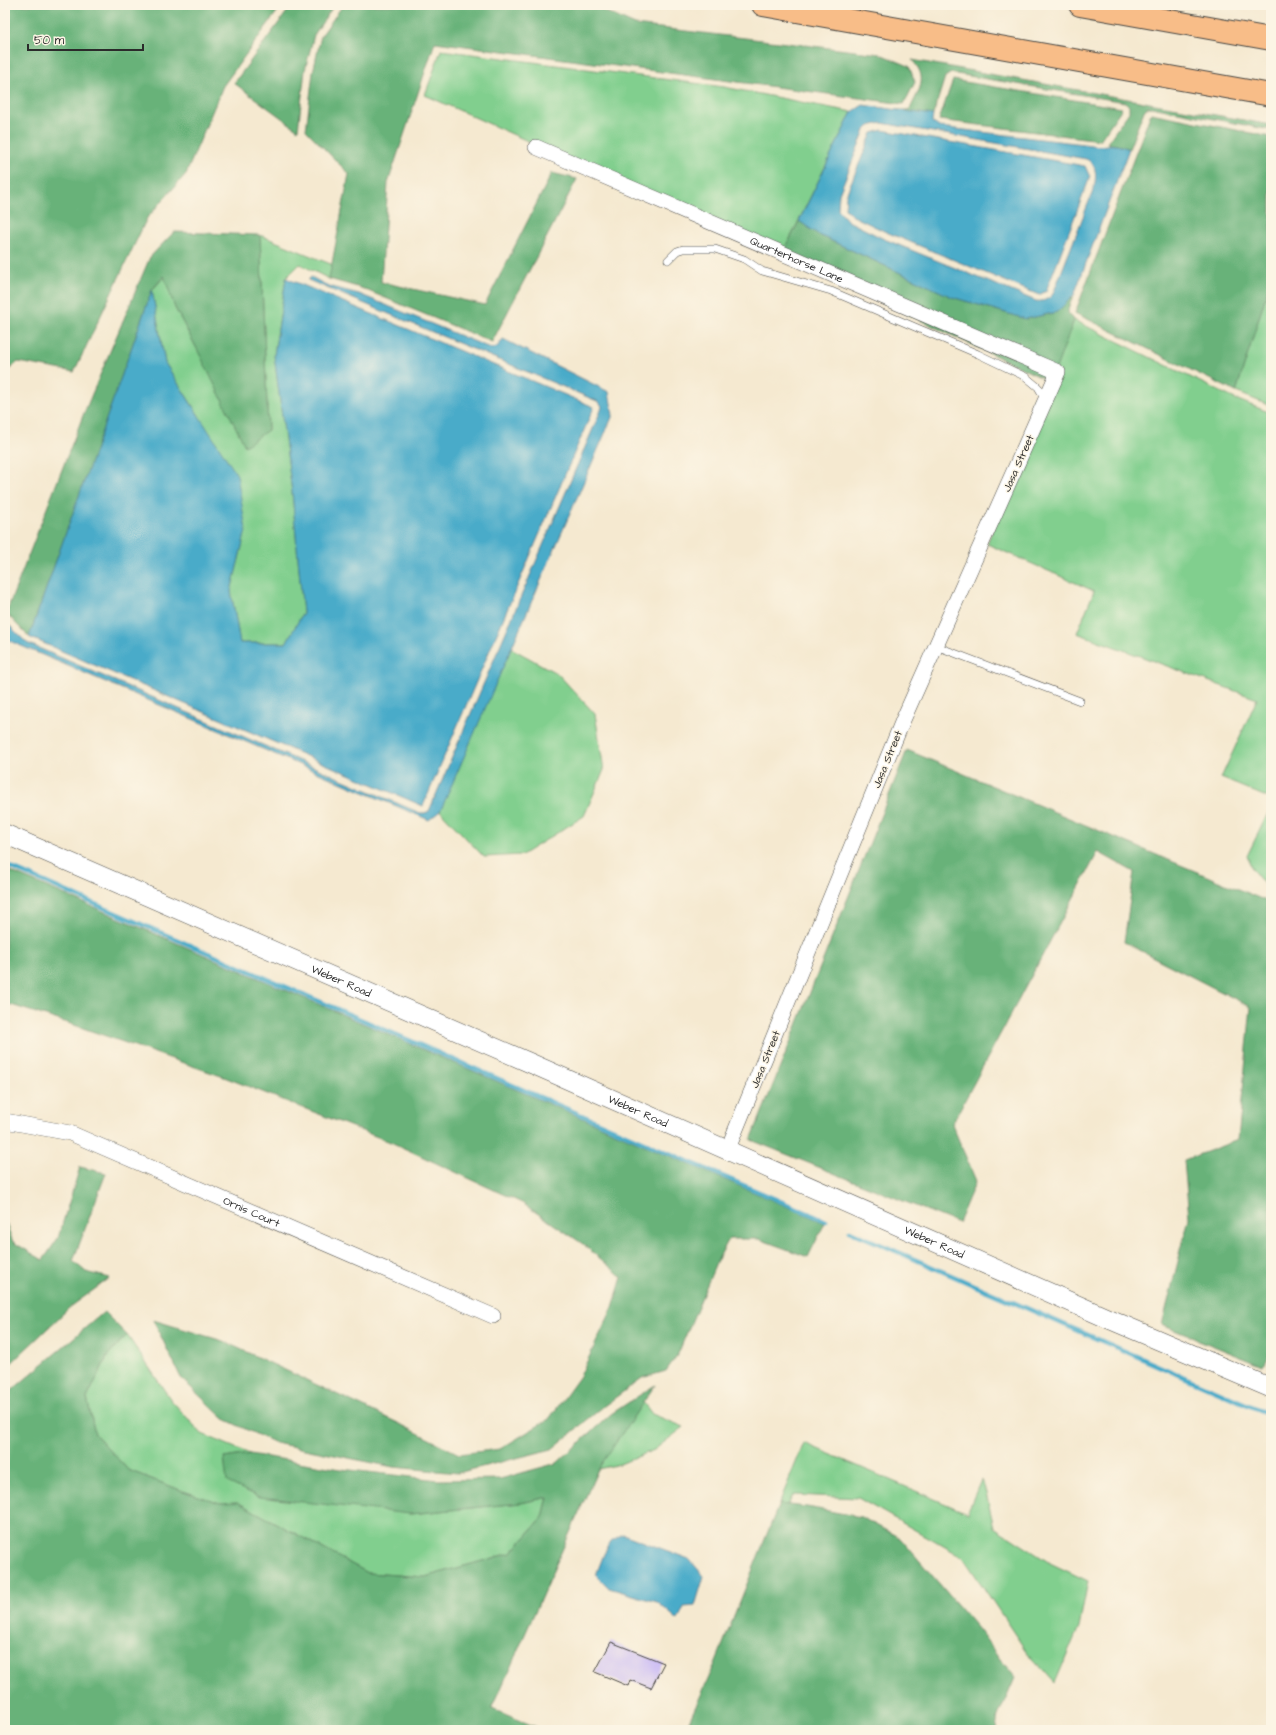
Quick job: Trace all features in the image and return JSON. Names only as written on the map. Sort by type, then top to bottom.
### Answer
[{"type":"highway","points":[[763,5],[1271,95]]},
{"type":"highway","points":[[1080,5],[1271,39]]},
{"type":"street","name":"Quarterhorse Lane","points":[[536,148],[1058,372]]},
{"type":"street","name":"Jasa Street","points":[[727,1151],[903,720],[1058,372]]},
{"type":"street","name":"Weber Road","points":[[5,834],[528,1062],[1102,1316],[1271,1388]]},
{"type":"street","name":"Ornis Court","points":[[5,1121],[70,1133],[493,1316]]},
{"type":"lane","points":[[668,260],[677,251],[683,248],[715,248],[744,259],[762,270],[831,291],[978,354],[1026,377],[1038,387],[1046,401]]},
{"type":"lane","points":[[936,646],[1080,701]]},
{"type":"green space","points":[[5,5],[282,5],[223,86],[186,174],[147,218],[74,372],[18,362],[5,373]]},
{"type":"green space","points":[[292,5],[334,5],[314,35],[305,70],[298,130],[234,83]]},
{"type":"green space","points":[[343,5],[591,5],[635,25],[880,54],[909,66],[915,82],[904,104],[435,42],[388,183],[381,282],[485,305],[552,173],[577,179],[492,342],[361,288],[329,279],[349,174],[306,130],[313,72],[321,36]]},
{"type":"green space","points":[[441,50],[724,87],[852,112],[782,255],[425,95]]},
{"type":"green space","points":[[912,60],[1271,125],[1271,130],[1147,107],[1129,149],[1107,143],[1129,112],[1129,106],[1125,102],[951,73],[945,77],[933,115],[898,110],[910,109],[921,84],[920,73]]},
{"type":"green space","points":[[953,80],[1122,108],[1100,140],[939,120]]},
{"type":"green space","points":[[1151,113],[1271,137],[1271,279],[1236,392],[1075,313]]},
{"type":"green space","points":[[799,221],[819,235],[952,297],[1026,319],[1057,312],[1074,295],[1068,311],[1074,320],[1051,382],[782,255]]},
{"type":"green space","points":[[174,232],[260,235],[268,430],[245,446],[175,308],[164,276],[152,290],[29,637],[6,613],[84,413],[150,257]]},
{"type":"green space","points":[[260,235],[333,265],[329,279],[300,264],[286,278],[274,355],[292,492],[303,613],[286,643],[240,643],[231,591],[246,530],[198,414],[165,363],[152,290],[165,276],[175,308],[196,347],[268,430]]},
{"type":"green space","points":[[1271,279],[1271,406],[1236,392]]},
{"type":"green space","points":[[1074,320],[1233,398],[1271,413],[1271,799],[1221,778],[1257,699],[1077,633],[1094,591],[987,544]]},
{"type":"green space","points":[[511,648],[558,674],[595,714],[604,770],[584,816],[522,855],[484,857],[440,811]]},
{"type":"green space","points":[[907,750],[1271,903],[1271,1349],[1263,1366],[1162,1325],[1189,1218],[1184,1160],[1238,1140],[1251,1007],[1124,942],[1134,872],[1098,852],[952,1124],[976,1181],[958,1223],[751,1140]]},
{"type":"green space","points":[[1271,807],[1271,893],[1252,869],[1247,856]]},
{"type":"green space","points":[[5,869],[825,1223],[808,1257],[759,1239],[729,1239],[717,1261],[678,1354],[666,1371],[642,1378],[604,1406],[552,1449],[458,1473],[393,1467],[275,1443],[224,1419],[181,1378],[153,1320],[223,1341],[396,1422],[459,1454],[500,1449],[549,1419],[580,1376],[613,1307],[622,1277],[583,1244],[522,1203],[393,1143],[224,1077],[74,1025],[5,1003]]},
{"type":"green space","points":[[80,1167],[106,1173],[73,1261],[86,1272],[110,1278],[69,1308],[5,1369],[5,1221],[13,1242],[43,1260],[58,1238]]},
{"type":"green space","points":[[104,1312],[127,1335],[108,1355],[87,1398],[95,1434],[128,1470],[220,1503],[237,1502],[368,1573],[425,1577],[511,1553],[543,1517],[548,1497],[521,1503],[410,1514],[259,1497],[227,1482],[224,1458],[250,1454],[341,1469],[439,1480],[500,1479],[557,1463],[611,1414],[655,1385],[598,1469],[492,1709],[544,1730],[5,1730],[5,1394],[11,1391]]},
{"type":"green space","points":[[127,1335],[171,1400],[202,1434],[250,1454],[224,1458],[410,1514],[521,1503],[548,1497],[543,1517],[511,1553],[425,1577],[368,1573],[237,1502],[220,1503],[128,1470],[95,1434],[87,1398],[108,1355]]},
{"type":"green space","points":[[643,1402],[652,1414],[684,1427],[654,1450],[620,1464],[598,1469],[482,1730],[477,1730],[568,1503]]},
{"type":"green space","points":[[804,1443],[967,1513],[981,1480],[984,1485],[994,1527],[1050,1563],[1088,1581],[1079,1627],[1055,1683],[1026,1651],[963,1557],[858,1498],[795,1495],[792,1497],[788,1505],[779,1504]]},
{"type":"green space","points":[[779,1504],[807,1507],[861,1517],[900,1538],[980,1631],[1015,1677],[998,1716],[996,1730],[685,1730],[715,1664]]},
{"type":"water","points":[[863,105],[933,115],[932,122],[939,127],[1100,146],[1114,145],[1129,149],[1074,295],[1057,312],[1026,319],[952,297],[819,235],[799,221],[852,112]],"holes":[[[882,123],[1086,159],[1093,165],[1096,173],[1093,191],[1053,294],[1048,299],[1043,301],[1036,301],[884,239],[848,221],[838,209],[839,194],[865,130],[869,126]]]},
{"type":"water","points":[[882,130],[1085,166],[1090,177],[1046,291],[1039,295],[886,232],[851,215],[845,208],[846,195],[872,133]]},
{"type":"water","points":[[311,277],[328,286],[359,294],[490,348],[499,345],[503,339],[609,392],[613,415],[443,805],[440,811],[429,820],[5,639],[5,621],[27,643],[420,813],[429,811],[602,406],[597,401],[308,280]]},
{"type":"water","points":[[286,278],[594,407],[423,806],[29,637],[152,290],[165,363],[237,475],[246,530],[231,591],[240,643],[286,643],[303,613],[292,492],[274,355]]},
{"type":"water","points":[[623,1534],[689,1559],[704,1576],[695,1606],[684,1607],[678,1620],[657,1602],[609,1588],[596,1575],[611,1541]]},
{"type":"building","points":[[611,1642],[664,1663],[651,1688],[630,1680],[628,1686],[595,1672]]},
{"type":"waterway","points":[[5,865],[826,1221]]},
{"type":"waterway","points":[[850,1231],[1271,1415]]}]
